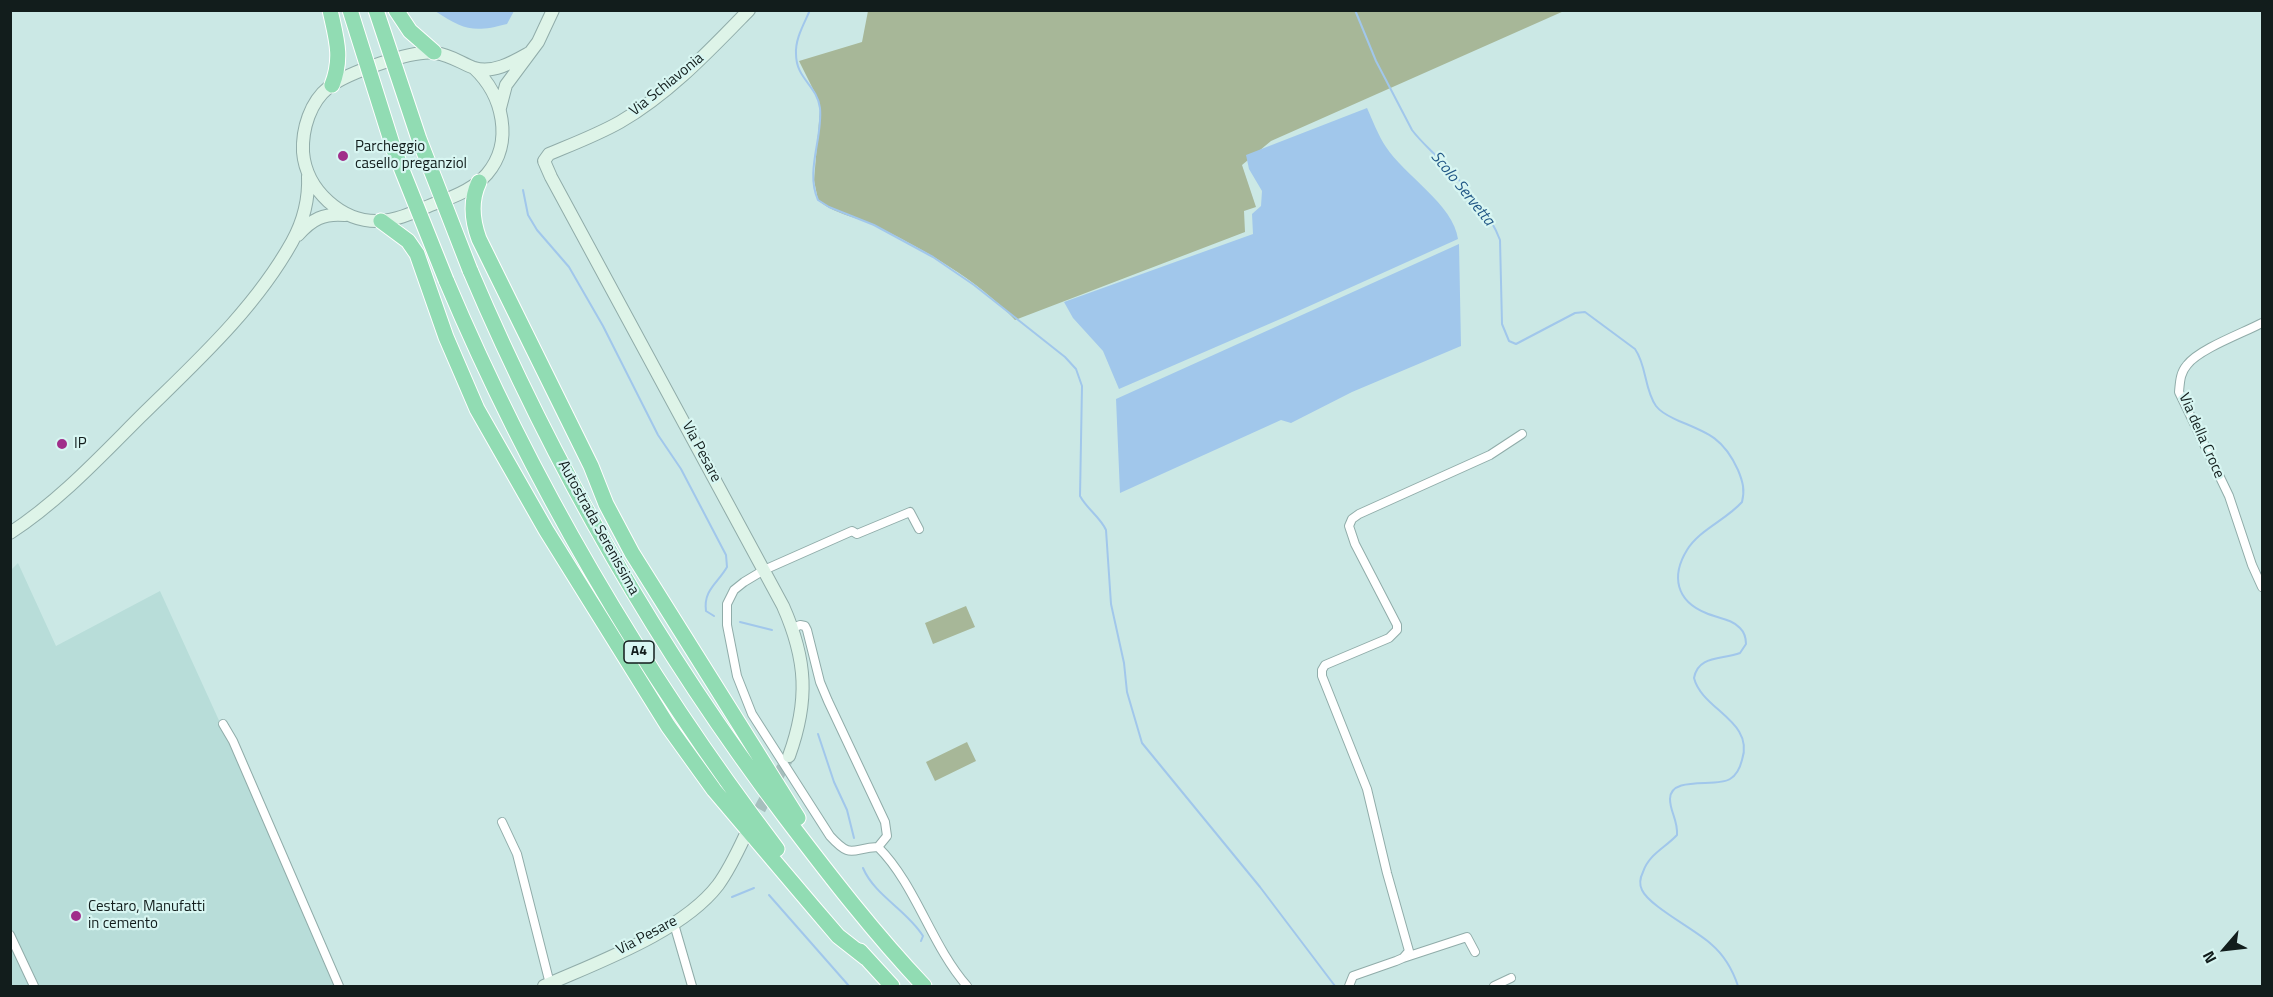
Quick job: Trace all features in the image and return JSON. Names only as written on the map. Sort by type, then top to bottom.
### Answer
[{"type":"highway","points":[[330,10],[339,52],[339,66],[332,85]]},
{"type":"highway","name":"Autostrada Serenissima","points":[[350,10],[394,150],[446,280],[481,362],[561,520],[605,597],[668,697],[729,786],[795,873],[892,987]]},
{"type":"highway","name":"Autostrada Serenissima","points":[[376,10],[419,139],[470,270],[506,353],[585,509],[628,584],[691,685],[752,773],[861,916],[924,987]]},
{"type":"highway","points":[[396,10],[400,20],[434,52]]},
{"type":"highway","points":[[479,182],[475,190],[472,217],[479,239],[586,456],[606,504],[638,563],[787,802],[809,836],[853,893],[861,916]]},
{"type":"highway","points":[[381,221],[408,241],[417,254],[446,337],[477,409],[546,530],[668,726],[714,790],[814,908],[838,936],[866,958]]},
{"type":"main road","points":[[500,109],[506,84],[538,42],[553,10]]},
{"type":"main road","name":"Via Schiavonia","points":[[544,161],[549,154],[600,132],[641,108],[706,53],[749,10]]},
{"type":"main road","points":[[10,532],[69,488],[237,320],[269,279],[293,240],[311,221],[332,214],[381,221],[401,217],[442,201],[479,182],[493,165],[500,149],[502,134],[500,109],[490,85],[474,68],[449,56],[434,52],[404,57],[357,73],[332,85],[314,105],[304,130],[303,152],[307,171],[306,201],[293,240]]},
{"type":"main road","points":[[474,68],[505,66],[529,53]]},
{"type":"main road","name":"Via Pesare","points":[[544,161],[793,628],[802,662],[803,685],[796,738],[789,756]]},
{"type":"main road","points":[[307,171],[322,195],[349,215]]},
{"type":"main road","name":"Via Pesare","points":[[547,985],[674,924],[708,896],[718,884],[745,836]]},
{"type":"street","name":"Via della Croce","points":[[2262,323],[2199,355],[2187,365],[2180,377],[2179,392],[2229,496],[2252,565],[2262,587]]},
{"type":"street","points":[[1403,958],[1409,951],[1407,941],[1387,873],[1367,789],[1322,676],[1325,665],[1389,638],[1397,630],[1355,544],[1349,526],[1352,519],[1359,514],[1490,455],[1522,434]]},
{"type":"street","points":[[793,628],[800,625],[805,626],[807,630],[820,682],[885,822],[887,836],[878,847],[854,852],[840,847],[774,750],[752,714],[737,676],[727,625],[728,604],[734,590],[764,570],[852,531],[857,534],[910,512],[920,530]]},
{"type":"street","points":[[224,724],[339,987]]},
{"type":"street","name":"Via Pesare","points":[[502,822],[517,854],[547,985]]},
{"type":"street","points":[[878,847],[904,882],[945,957],[967,987]]},
{"type":"street","points":[[674,924],[693,987]]},
{"type":"street","points":[[10,935],[34,987]]},
{"type":"street","points":[[1349,987],[1353,976],[1467,937],[1475,952]]},
{"type":"street","points":[[1494,987],[1511,978]]},
{"type":"shaded area","points":[[18,563],[56,646],[160,591],[340,986],[11,986],[10,571]]},
{"type":"green space","points":[[868,11],[1564,11],[1271,141],[1242,165],[1256,207],[1244,211],[1245,232],[1015,320],[984,292],[930,254],[873,225],[830,208],[818,200],[814,180],[820,110],[818,99],[799,61],[862,42]]},
{"type":"green space","points":[[966,606],[975,627],[933,644],[925,623]]},
{"type":"green space","points":[[967,742],[976,761],[935,781],[926,762]]},
{"type":"water","points":[[435,11],[514,11],[507,24],[477,29],[462,26]]},
{"type":"water","points":[[1367,108],[1386,147],[1438,202],[1454,226],[1458,239],[1119,389],[1103,351],[1073,318],[1064,302],[1253,234],[1252,214],[1261,206],[1262,191],[1249,169],[1246,155]]},
{"type":"water","points":[[1459,244],[1461,346],[1352,392],[1291,423],[1281,420],[1120,493],[1116,399]]},
{"type":"waterway","points":[[810,10],[798,37],[796,54],[799,70],[815,93],[820,108],[813,178],[818,200],[829,207],[874,225],[933,257],[974,285],[1065,357],[1076,369],[1082,386],[1080,496],[1106,530],[1111,604],[1124,663],[1127,692],[1142,743],[1260,887],[1335,986]]},
{"type":"waterway","name":"Scolo Servetta","points":[[1355,10],[1376,61],[1412,130],[1475,198],[1495,229],[1500,240],[1502,324],[1509,341],[1516,344],[1575,313],[1585,312],[1635,349],[1642,363],[1649,392],[1658,409],[1714,438],[1733,459],[1740,474],[1743,490],[1742,502],[1692,543],[1682,560],[1678,578],[1679,587],[1688,602],[1706,613],[1733,623],[1743,631],[1746,644],[1740,653],[1700,665],[1694,678],[1707,699],[1735,725],[1741,735],[1744,747],[1742,760],[1738,771],[1730,779],[1715,783],[1686,784],[1672,792],[1670,804],[1677,835],[1649,860],[1640,883],[1646,896],[1654,903],[1716,948],[1728,964],[1738,986]]},
{"type":"waterway","points":[[523,190],[528,215],[537,230],[569,267],[603,326],[658,435],[681,469],[726,555],[727,567],[707,598],[706,611],[714,616]]},
{"type":"waterway","points":[[740,622],[772,630]]},
{"type":"waterway","points":[[818,734],[834,782],[847,810],[854,838]]},
{"type":"waterway","points":[[863,868],[875,887],[909,918],[923,936],[921,941]]},
{"type":"waterway","points":[[732,897],[754,888]]},
{"type":"waterway","points":[[769,895],[849,986]]},
{"type":"tunnel","points":[[751,825],[789,756]]},
{"type":"place","name":"Parcheggio casello preganziol","points":[[343,156]]},
{"type":"place","name":"IP","points":[[62,444]]},
{"type":"place","name":"Cestaro, Manufatti in cemento","points":[[76,916]]}]
